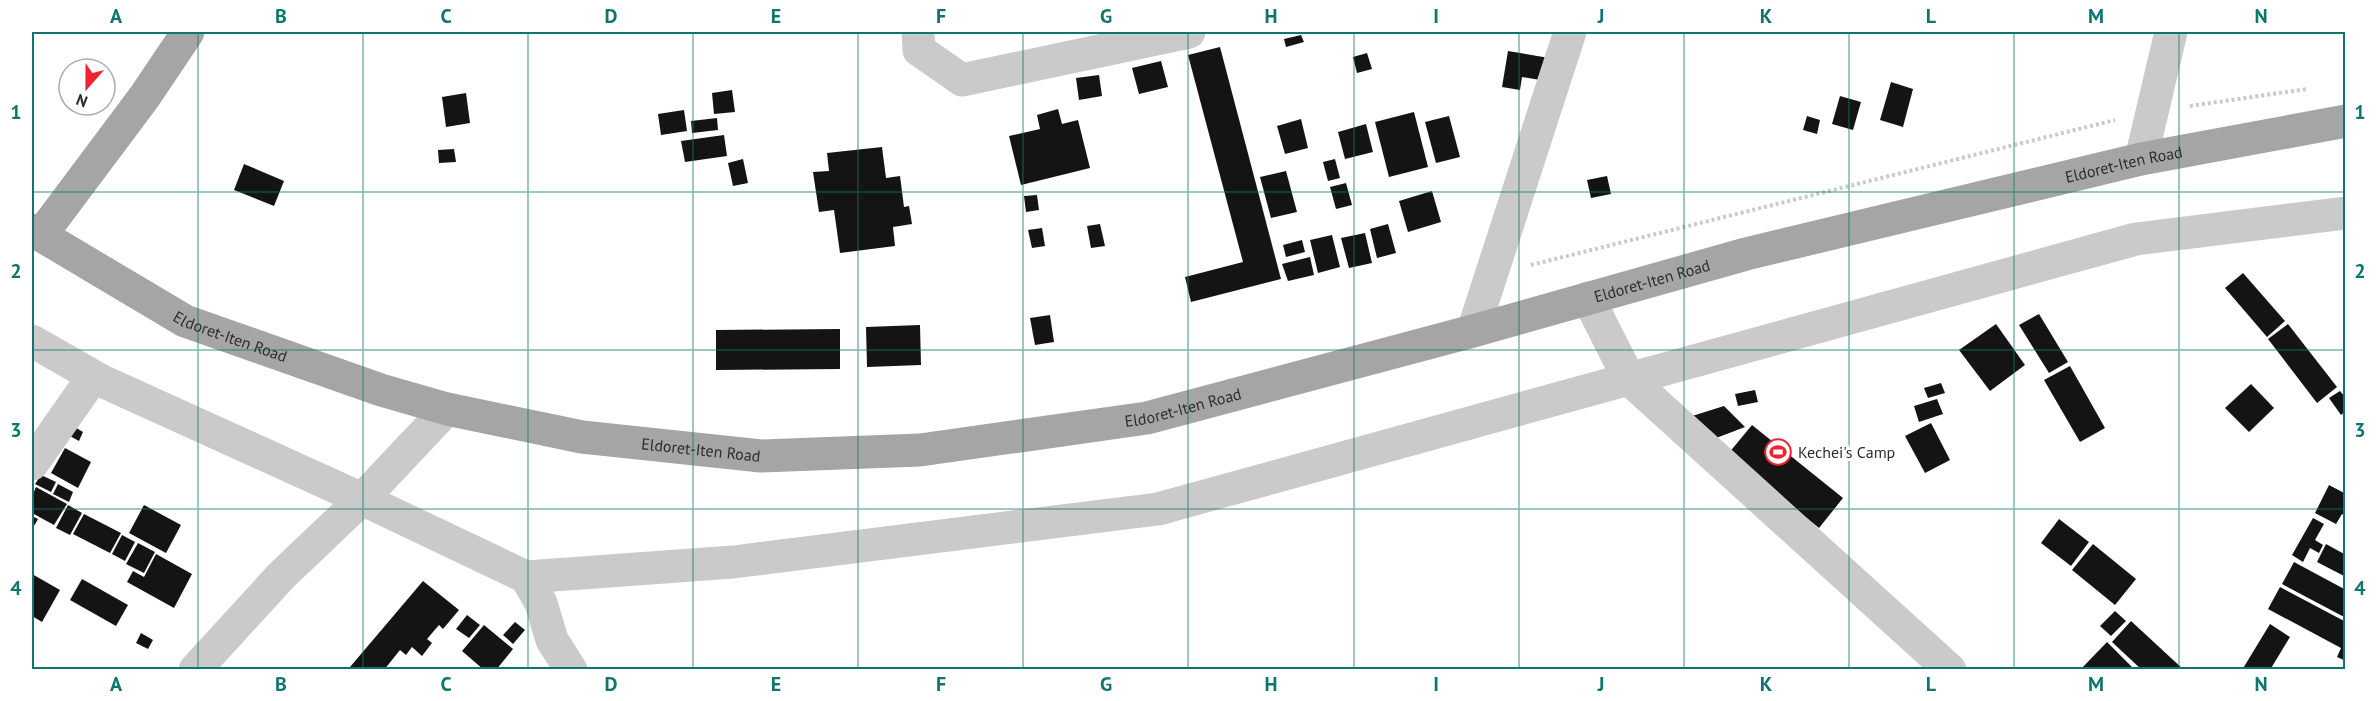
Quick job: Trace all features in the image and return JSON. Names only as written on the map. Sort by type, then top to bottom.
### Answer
[{"type":"main road","points":[[36,233],[145,96],[188,32]]},
{"type":"main road","name":"Eldoret-Iten Road","points":[[36,233],[185,321],[381,390],[447,409],[582,437],[761,456],[920,450],[1147,418],[1473,331],[1746,254],[2141,159],[2346,121]]},
{"type":"street","points":[[918,32],[919,50],[962,80],[1189,32]]},
{"type":"street","points":[[1473,331],[1570,32]]},
{"type":"street","points":[[2141,159],[2171,32]]},
{"type":"street","points":[[32,341],[93,377],[362,499],[526,577],[733,562],[1158,510],[2136,239],[2346,213]]},
{"type":"street","points":[[1588,298],[1629,379],[1950,669]]},
{"type":"street","points":[[32,464],[93,377]]},
{"type":"street","points":[[195,669],[280,576],[362,499],[447,409]]},
{"type":"street","points":[[526,577],[541,603],[552,640],[571,669]]},
{"type":"path","points":[[1492,274],[2152,111],[2311,88]]},
{"type":"building","points":[[1301,35],[1304,42],[1286,47],[1284,39]]},
{"type":"building","points":[[1220,47],[1281,279],[1191,302],[1185,277],[1243,262],[1188,55]]},
{"type":"building","points":[[1508,51],[1549,58],[1546,81],[1522,77],[1520,90],[1502,87]]},
{"type":"building","points":[[1367,53],[1372,69],[1357,73],[1353,57]]},
{"type":"building","points":[[1161,61],[1168,87],[1139,94],[1132,68]]},
{"type":"building","points":[[1099,75],[1102,96],[1079,100],[1076,78]]},
{"type":"building","points":[[1891,82],[1913,89],[1903,127],[1880,120]]},
{"type":"building","points":[[732,90],[735,112],[714,114],[712,93]]},
{"type":"building","points":[[466,93],[470,123],[446,127],[442,97]]},
{"type":"building","points":[[1840,96],[1861,102],[1853,130],[1832,124]]},
{"type":"building","points":[[1058,109],[1062,124],[1078,120],[1090,168],[1021,185],[1009,136],[1040,129],[1037,115]]},
{"type":"building","points":[[684,110],[687,131],[661,135],[658,114]]},
{"type":"building","points":[[1414,112],[1428,167],[1389,177],[1375,122]]},
{"type":"building","points":[[1449,116],[1460,157],[1436,163],[1425,122]]},
{"type":"building","points":[[1807,116],[1820,120],[1817,134],[1803,130]]},
{"type":"building","points":[[717,118],[718,130],[692,133],[691,121]]},
{"type":"building","points":[[1301,119],[1308,148],[1285,154],[1277,126]]},
{"type":"building","points":[[1366,124],[1373,152],[1345,159],[1338,132]]},
{"type":"building","points":[[724,135],[727,156],[685,162],[681,141]]},
{"type":"building","points":[[882,147],[886,178],[900,176],[904,207],[909,206],[912,224],[893,227],[895,246],[840,253],[834,210],[819,212],[813,172],[829,171],[827,153]]},
{"type":"building","points":[[454,149],[456,162],[439,163],[438,150]]},
{"type":"building","points":[[743,159],[748,183],[733,186],[728,163]]},
{"type":"building","points":[[1335,159],[1340,178],[1328,181],[1323,162]]},
{"type":"building","points":[[244,164],[284,181],[274,206],[234,190]]},
{"type":"building","points":[[1286,171],[1297,212],[1271,218],[1260,177]]},
{"type":"building","points":[[1607,176],[1611,194],[1591,198],[1587,180]]},
{"type":"building","points":[[1346,183],[1352,205],[1336,209],[1330,187]]},
{"type":"building","points":[[1432,191],[1441,222],[1408,232],[1399,201]]},
{"type":"building","points":[[1037,195],[1039,210],[1026,212],[1024,196]]},
{"type":"building","points":[[1100,224],[1105,246],[1091,248],[1087,226]]},
{"type":"building","points":[[1388,224],[1396,253],[1377,258],[1370,229]]},
{"type":"building","points":[[1042,228],[1045,246],[1032,248],[1028,230]]},
{"type":"building","points":[[1365,233],[1372,263],[1349,268],[1341,238]]},
{"type":"building","points":[[1332,235],[1340,267],[1318,273],[1310,240]]},
{"type":"building","points":[[1302,240],[1305,252],[1286,257],[1283,245]]},
{"type":"building","points":[[1310,257],[1314,275],[1288,281],[1282,264]]},
{"type":"building","points":[[2243,273],[2285,321],[2267,337],[2225,288]]},
{"type":"building","points":[[2039,314],[2068,362],[2049,373],[2019,325]]},
{"type":"building","points":[[1050,315],[1054,342],[1035,345],[1030,318]]},
{"type":"building","points":[[1996,324],[2025,365],[1990,391],[1959,350]]},
{"type":"building","points":[[2288,324],[2337,387],[2317,403],[2268,339]]},
{"type":"building","points":[[920,325],[921,365],[867,367],[866,327]]},
{"type":"building","points":[[840,329],[840,369],[716,370],[716,330]]},
{"type":"building","points":[[2070,366],[2105,428],[2080,442],[2044,380]]},
{"type":"building","points":[[1941,383],[1945,393],[1928,398],[1924,388]]},
{"type":"building","points":[[2251,384],[2274,408],[2249,432],[2225,408]]},
{"type":"building","points":[[1755,390],[1758,402],[1738,406],[1735,394]]},
{"type":"building","points":[[2340,391],[2346,398],[2346,411],[2341,415],[2329,398]]},
{"type":"building","points":[[1937,399],[1943,414],[1919,422],[1914,406]]},
{"type":"building","points":[[1724,406],[1745,427],[1711,440],[1689,417]]},
{"type":"building","points":[[1931,423],[1950,460],[1925,473],[1905,436]]},
{"type":"building","points":[[1752,425],[1843,498],[1819,528],[1728,454]]},
{"type":"building","points":[[73,426],[83,432],[79,441],[68,435]]},
{"type":"building","points":[[65,448],[91,462],[78,488],[51,473]]},
{"type":"building","points":[[41,475],[56,482],[51,492],[35,484]]},
{"type":"building","points":[[58,484],[73,492],[69,502],[53,494]]},
{"type":"building","points":[[2329,485],[2346,494],[2346,516],[2342,514],[2336,524],[2315,513]]},
{"type":"building","points":[[36,487],[67,504],[54,525],[32,513],[32,496]]},
{"type":"building","points":[[68,505],[82,513],[70,535],[56,528]]},
{"type":"building","points":[[144,505],[181,525],[166,553],[129,533]]},
{"type":"building","points":[[84,514],[121,533],[110,553],[73,534]]},
{"type":"building","points":[[32,516],[38,519],[34,526],[32,525]]},
{"type":"building","points":[[2313,518],[2324,524],[2315,540],[2323,545],[2319,553],[2310,548],[2303,562],[2292,555]]},
{"type":"building","points":[[2059,519],[2089,542],[2071,566],[2041,543]]},
{"type":"building","points":[[122,535],[135,542],[125,561],[112,554]]},
{"type":"building","points":[[138,543],[155,552],[144,573],[126,564]]},
{"type":"building","points":[[2093,544],[2136,579],[2115,605],[2072,570]]},
{"type":"building","points":[[2326,544],[2346,555],[2346,577],[2317,562]]},
{"type":"building","points":[[156,554],[192,574],[174,608],[127,582],[133,571],[144,577]]},
{"type":"building","points":[[2294,562],[2346,590],[2346,618],[2282,584]]},
{"type":"building","points":[[32,574],[60,590],[42,622],[32,616]]},
{"type":"building","points":[[82,579],[128,605],[116,626],[70,600]]},
{"type":"building","points":[[423,581],[459,610],[443,629],[439,625],[427,639],[432,643],[422,656],[412,647],[406,655],[400,650],[384,670],[354,670],[350,667]]},
{"type":"building","points":[[2280,587],[2346,622],[2346,661],[2337,657],[2341,648],[2268,609]]},
{"type":"building","points":[[2115,611],[2126,621],[2111,636],[2100,626]]},
{"type":"building","points":[[467,615],[480,625],[469,638],[456,629]]},
{"type":"building","points":[[2131,621],[2184,670],[2142,670],[2112,642]]},
{"type":"building","points":[[515,622],[525,630],[513,644],[503,635]]},
{"type":"building","points":[[2270,624],[2290,637],[2270,670],[2242,670]]},
{"type":"building","points":[[484,625],[513,649],[496,670],[484,670],[462,651]]},
{"type":"building","points":[[141,633],[153,640],[148,649],[136,643]]},
{"type":"building","points":[[2107,642],[2135,670],[2080,670]]},
{"type":"place","name":"Kechei's Camp","points":[[1778,452]]}]
